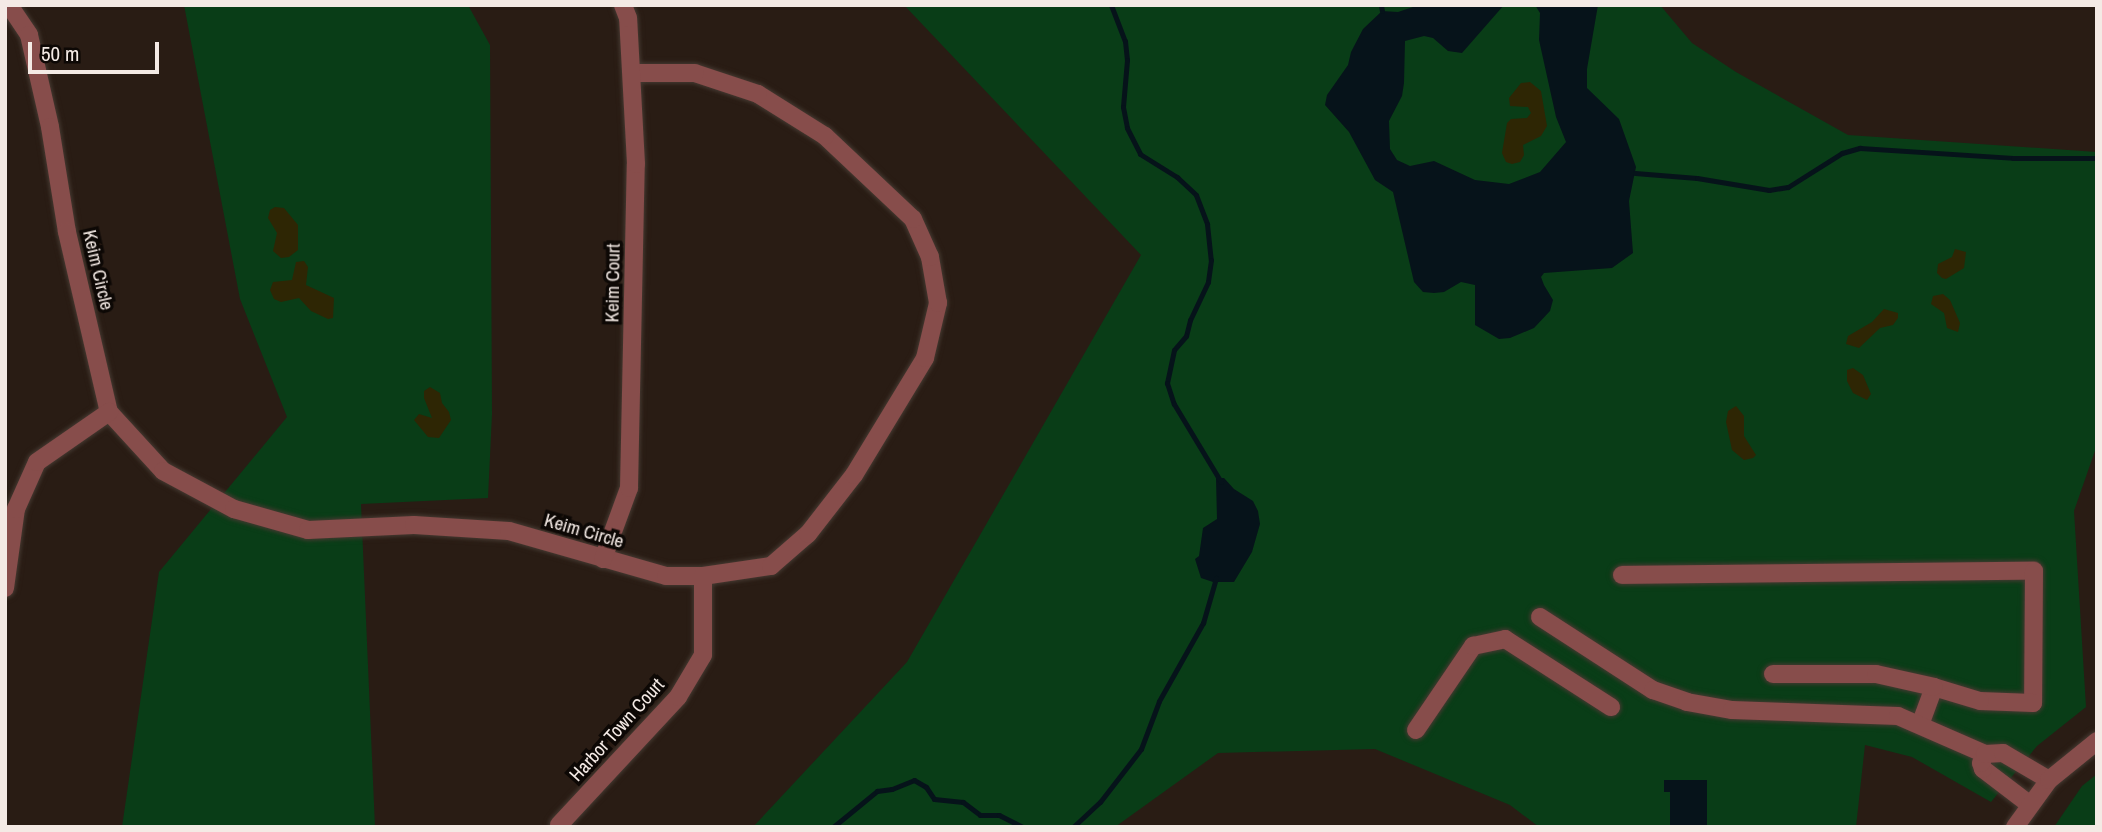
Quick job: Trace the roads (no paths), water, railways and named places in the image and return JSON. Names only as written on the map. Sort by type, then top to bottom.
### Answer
[{"type":"street","name":"Keim Circle","points":[[9,5],[29,35],[50,127],[67,232],[109,412],[163,471],[234,509],[308,530],[414,525],[509,531],[666,576],[703,576],[771,566],[808,534],[854,475],[925,358],[938,303],[930,257],[913,219],[825,136],[758,94],[695,73],[632,73]]},
{"type":"street","name":"Keim Court","points":[[603,559],[629,488],[636,164],[628,18],[623,5]]},
{"type":"street","points":[[5,588],[16,509],[37,463],[109,412]]},
{"type":"street","points":[[1622,575],[2034,571],[2033,704],[1980,701],[1876,674],[1773,674]]},
{"type":"street","name":"Harbor Town Court","points":[[559,824],[678,697],[703,655],[703,576]]},
{"type":"street","points":[[1540,617],[1653,690],[1687,702],[1732,709],[1898,716],[1985,754],[2003,753],[2049,780]]},
{"type":"street","points":[[1416,730],[1473,646],[1504,639],[1611,707]]},
{"type":"street","points":[[1920,725],[1934,687]]},
{"type":"street","points":[[2015,827],[2029,804],[2049,780],[2097,741]]},
{"type":"street","points":[[1985,754],[1981,762],[1983,769],[2029,804]]},
{"type":"waterway","points":[[1111,5],[1125,41],[1127,60],[1123,107],[1127,128],[1140,154],[1177,177],[1196,195],[1207,224],[1211,260],[1208,282],[1190,320],[1186,336],[1174,350],[1167,383],[1174,404],[1221,482]]},
{"type":"waterway","points":[[1381,5],[1382,11]]},
{"type":"waterway","points":[[1635,173],[1697,178],[1769,190],[1788,187],[1842,153],[1860,148],[2013,158],[2097,158]]},
{"type":"waterway","points":[[1073,827],[1100,802],[1141,749],[1159,701],[1203,623],[1216,578]]},
{"type":"waterway","points":[[833,827],[877,791],[892,789],[914,780],[926,787],[934,799],[963,802],[980,815],[999,815],[1023,827]]}]
